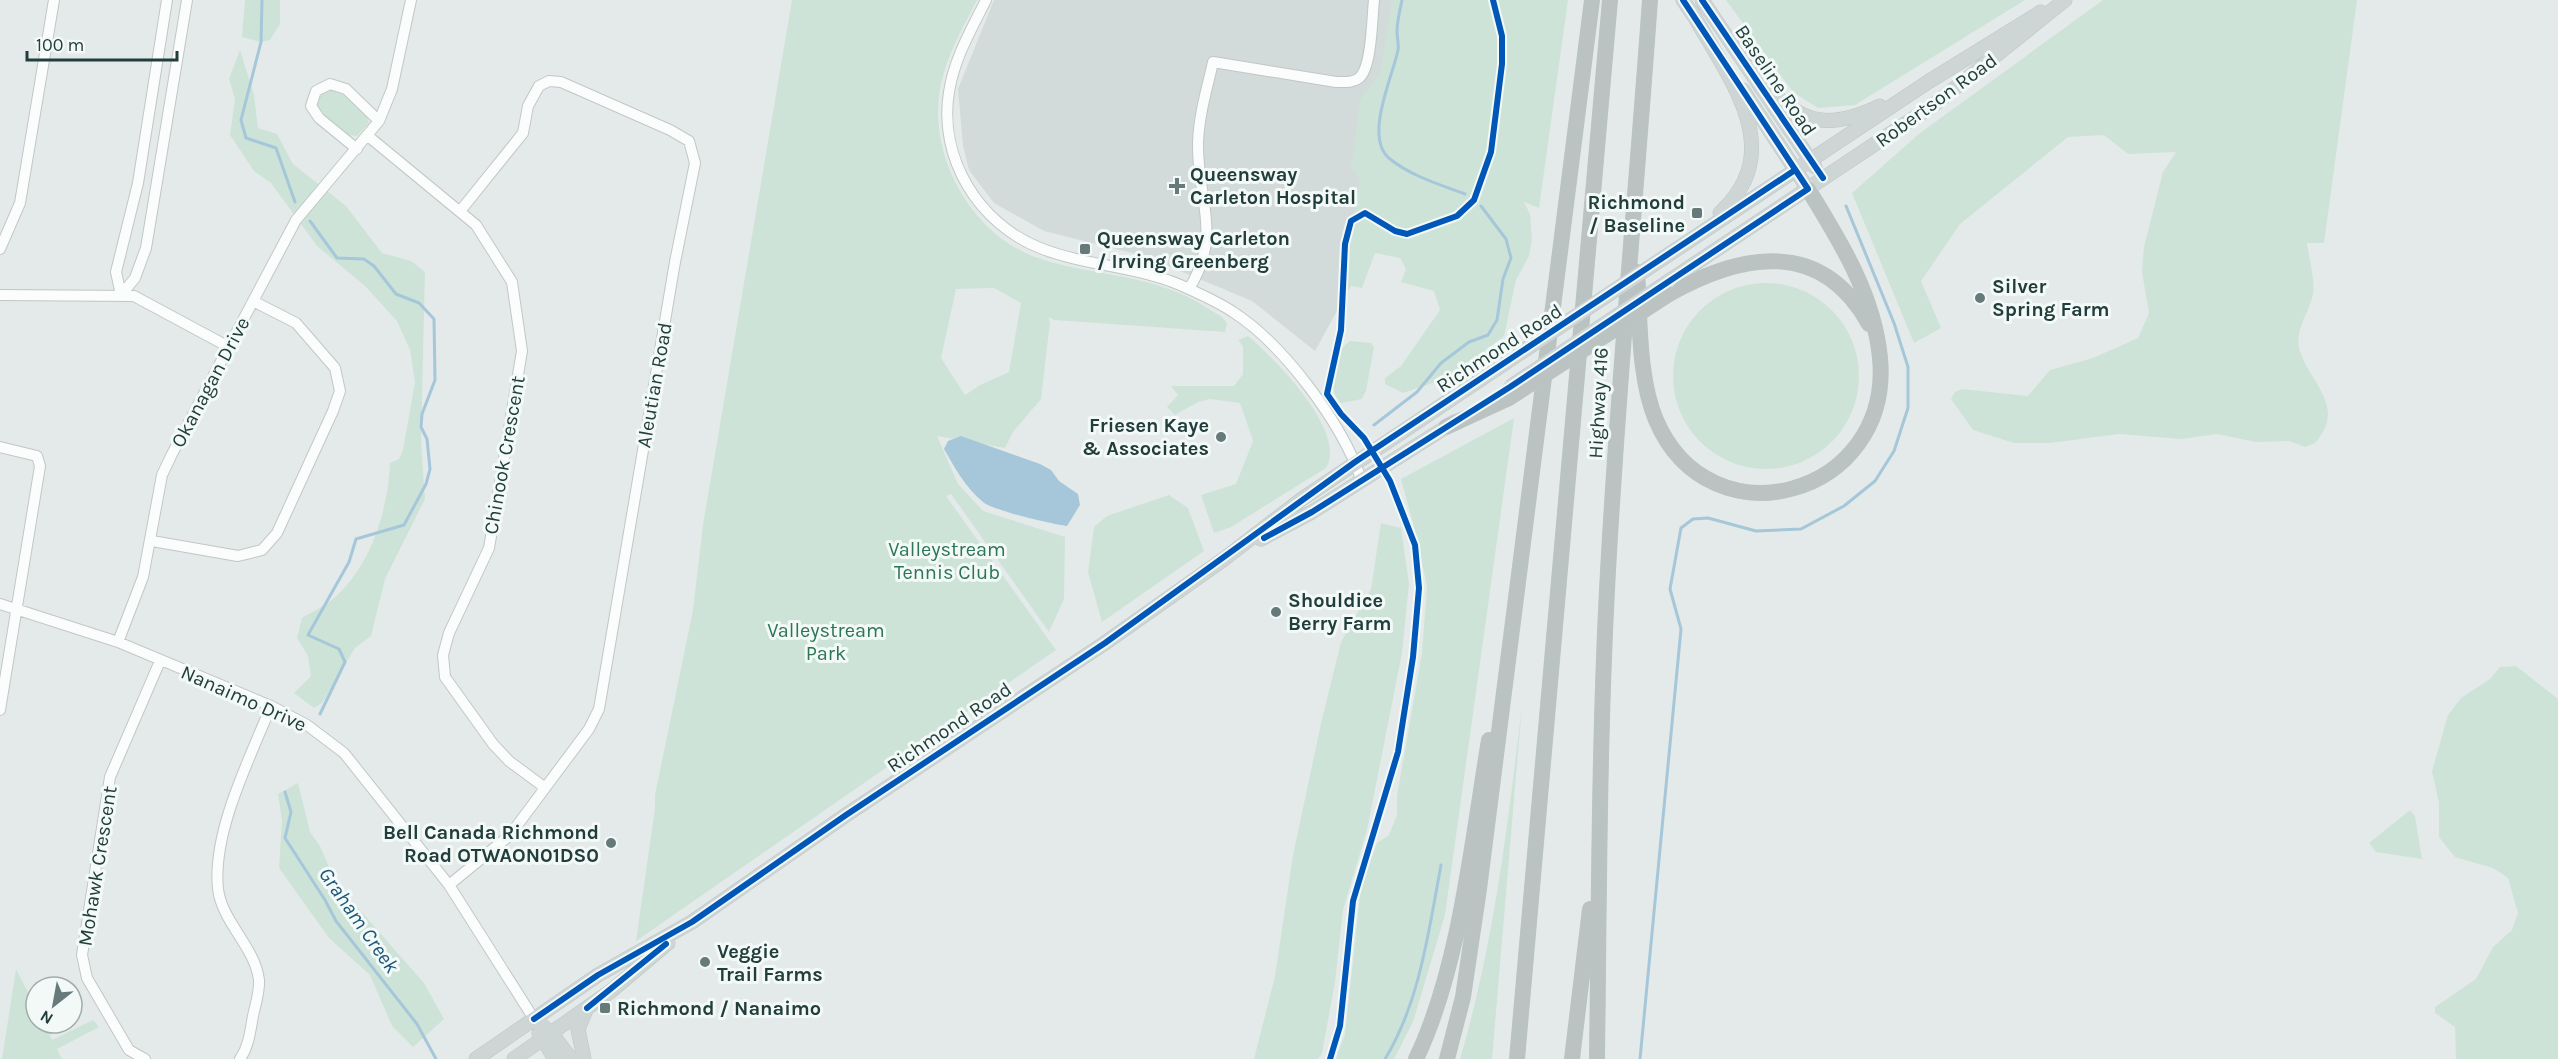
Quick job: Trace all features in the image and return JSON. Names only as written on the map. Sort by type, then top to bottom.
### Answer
[{"type":"highway","points":[[1447,1059],[1462,997],[1479,890],[1592,0]]},
{"type":"highway","points":[[1517,1059],[1610,0]]},
{"type":"highway","name":"Highway 416","points":[[1600,810],[1607,591],[1623,337],[1634,230],[1650,0]]},
{"type":"highway","points":[[1634,230],[1645,373],[1655,419],[1668,443],[1684,461],[1717,483],[1742,492],[1782,493],[1810,484],[1836,469],[1863,438],[1874,414],[1880,372],[1878,343],[1868,304],[1852,263],[1808,189]]},
{"type":"highway","points":[[1446,427],[1509,393],[1669,287],[1745,262],[1788,262],[1814,271],[1845,293],[1862,312],[1878,343]]},
{"type":"highway","points":[[1416,1059],[1432,1021],[1448,964],[1517,578]]},
{"type":"highway","points":[[1572,1059],[1584,973],[1600,810]]},
{"type":"highway","points":[[1598,1059],[1600,810]]},
{"type":"main road","name":"Baseline Road","points":[[1683,0],[1808,189]]},
{"type":"main road","name":"Baseline Road","points":[[1702,0],[1822,178]]},
{"type":"main road","name":"Robertson Road","points":[[1795,170],[2029,18],[2062,2]]},
{"type":"main road","name":"Robertson Road","points":[[1808,189],[1935,104],[2062,2]]},
{"type":"main road","points":[[1686,243],[1738,194],[1748,174],[1753,153],[1752,134],[1746,113],[1692,12]]},
{"type":"main road","points":[[1745,64],[1791,109],[1827,121],[1852,118],[1928,82]]},
{"type":"main road","name":"Richmond Road","points":[[476,1059],[598,975],[709,911],[846,815],[1105,643],[1355,462],[1795,170]]},
{"type":"main road","points":[[1669,287],[1808,189]]},
{"type":"main road","name":"Richmond Road","points":[[1224,559],[1312,512],[1446,427]]},
{"type":"main road","name":"Richmond Road","points":[[514,1059],[611,991],[692,922]]},
{"type":"main road","points":[[584,1059],[578,1029],[587,1008]]},
{"type":"main road","points":[[534,1019],[546,1037],[555,1059]]},
{"type":"main road","points":[[546,1037],[571,1059]]},
{"type":"street","points":[[0,249],[20,203],[54,0]]},
{"type":"street","points":[[121,295],[116,272],[138,183],[166,0]]},
{"type":"street","points":[[121,295],[135,278],[146,248],[187,0]]},
{"type":"street","name":"Okanagan Drive","points":[[118,642],[144,577],[162,475],[227,346],[296,220],[379,122],[392,89],[411,0]]},
{"type":"street","points":[[986,0],[958,59],[949,92],[947,112],[952,150],[972,194],[983,209],[1004,228],[1038,247],[1145,274],[1190,289],[1233,312],[1288,361],[1304,380],[1355,462],[1361,479]]},
{"type":"street","points":[[1190,289],[1208,246],[1209,225],[1200,177],[1198,144],[1200,110],[1213,62],[1336,82],[1354,81],[1359,78],[1366,66],[1374,0]]},
{"type":"street","name":"Aleutian Road","points":[[449,885],[510,835],[589,729],[599,709],[673,274],[695,163],[689,141],[670,130],[561,82],[549,81],[539,86],[528,106],[523,133],[461,210]]},
{"type":"street","points":[[357,148],[319,118],[311,106],[316,91],[330,84],[346,89],[379,122]]},
{"type":"street","points":[[151,90],[171,95]]},
{"type":"street","name":"Chinook Crescent","points":[[368,136],[461,210],[491,244],[512,282],[522,351],[489,548],[449,633],[443,655],[445,677],[494,744],[509,761],[544,788]]},
{"type":"street","points":[[0,295],[134,296],[227,346]]},
{"type":"street","points":[[152,541],[238,556],[262,550],[278,533],[333,411],[340,391],[335,368],[296,323],[253,301]]},
{"type":"street","points":[[0,447],[37,456],[40,466],[0,710]]},
{"type":"street","name":"Nanaimo Drive","points":[[0,604],[118,642],[271,706],[307,725],[344,753],[449,885],[534,1019]]},
{"type":"street","name":"Mohawk Crescent","points":[[145,1059],[129,1050],[87,978],[82,955],[110,777],[160,661]]},
{"type":"street","points":[[240,1059],[248,1048],[259,981],[218,890],[219,866],[231,807],[271,706]]},
{"type":"shaded area","name":"Queensway Carleton Hospital","points":[[994,0],[1406,0],[1361,267],[1315,351],[1252,301],[1144,256],[1044,231],[994,203],[969,170],[963,146],[958,89]]},
{"type":"green space","points":[[245,0],[280,0],[280,24],[270,40],[261,42],[242,37]]},
{"type":"green space","points":[[792,0],[977,0],[944,71],[939,97],[938,122],[942,147],[951,172],[963,195],[978,216],[997,235],[1018,249],[1041,259],[1158,285],[1186,296],[1222,317],[1227,323],[1225,332],[1054,320],[1048,317],[1050,322],[1041,399],[1013,432],[1005,448],[937,436],[958,484],[983,511],[1065,537],[1064,599],[1049,632],[951,494],[946,496],[1056,650],[636,941],[655,795],[693,610],[703,525]],"holes":[[[994,288],[1021,303],[1009,372],[980,385],[965,395],[941,358],[956,289]]]},
{"type":"green space","points":[[1392,0],[1568,0],[1539,208],[1524,202],[1530,214],[1532,240],[1529,256],[1516,280],[1504,336],[1450,377],[1403,393],[1385,384],[1385,378],[1401,366],[1440,310],[1434,291],[1401,282],[1406,269],[1400,258],[1375,253],[1362,288],[1345,285],[1360,179],[1351,168],[1361,98],[1380,75]]},
{"type":"green space","points":[[1726,0],[2025,0],[1855,105],[1818,108],[1793,92]]},
{"type":"green space","points":[[2103,0],[2357,0],[2324,243],[2307,243],[2313,275],[2313,294],[2298,340],[2303,359],[2327,405],[2328,417],[2315,443],[2305,447],[2289,441],[2256,442],[2217,434],[2181,439],[2119,434],[2050,443],[2014,443],[1973,430],[1951,399],[1955,392],[1962,389],[2028,396],[2050,370],[2093,358],[2138,338],[2149,313],[2142,272],[2144,247],[2163,172],[2176,152],[2128,154],[2104,135],[2068,137],[1960,224],[1921,281],[1941,328],[1914,343],[1852,193],[1920,133]]},
{"type":"green space","points":[[240,50],[254,95],[258,128],[277,134],[293,164],[346,206],[382,253],[411,261],[425,272],[421,442],[425,499],[385,579],[371,636],[355,648],[322,703],[314,708],[294,693],[311,676],[308,656],[297,638],[302,618],[334,598],[347,585],[367,554],[386,499],[390,463],[399,459],[403,450],[415,382],[410,350],[397,321],[365,286],[317,246],[271,183],[254,171],[230,135],[235,99],[229,79]]},
{"type":"green space","points":[[325,88],[345,96],[358,105],[367,116],[369,123],[357,136],[348,135],[318,109],[317,101]]},
{"type":"green space","points":[[1775,283],[1802,290],[1818,298],[1832,310],[1844,324],[1852,340],[1858,358],[1858,394],[1852,412],[1844,428],[1832,442],[1818,454],[1802,462],[1784,468],[1757,469],[1730,462],[1714,454],[1688,428],[1674,394],[1673,367],[1680,340],[1688,324],[1714,298],[1748,284]]},
{"type":"green space","points":[[1248,336],[1290,378],[1305,397],[1327,435],[1330,453],[1326,468],[1231,527],[1214,533],[1201,495],[1236,484],[1253,441],[1240,403],[1210,399],[1198,402],[1175,415],[1167,407],[1178,395],[1171,386],[1234,386],[1243,374],[1243,346],[1238,340]]},
{"type":"green space","points":[[1350,341],[1371,343],[1374,347],[1366,391],[1362,399],[1341,403],[1333,389],[1333,371],[1339,354]]},
{"type":"green space","points":[[1514,418],[1445,915],[1413,1022],[1394,1059],[1336,1059],[1345,1034],[1361,887],[1377,843],[1389,835],[1397,815],[1397,796],[1422,653],[1427,587],[1401,479]]},
{"type":"green space","points":[[1169,495],[1188,508],[1204,551],[1102,622],[1088,572],[1094,527],[1107,516]]},
{"type":"green space","points":[[1381,523],[1401,528],[1409,584],[1402,653],[1367,830],[1343,910],[1335,982],[1322,1053],[1318,1059],[1254,1059],[1275,976],[1293,855],[1322,719],[1341,642],[1371,589]]},
{"type":"green space","points":[[2516,666],[2558,699],[2558,1059],[2456,1059],[2455,1027],[2435,1013],[2435,1007],[2476,979],[2493,947],[2512,930],[2518,913],[2508,878],[2493,868],[2455,857],[2439,837],[2439,803],[2432,771],[2448,715],[2461,698],[2490,679],[2500,667]]},
{"type":"green space","points":[[1522,705],[1492,1059],[1460,1059],[1482,972],[1499,883]]},
{"type":"green space","points":[[298,783],[310,832],[320,846],[336,883],[424,983],[444,1019],[413,1047],[392,1026],[370,975],[329,938],[279,868],[282,821],[278,794]]},
{"type":"green space","points":[[2410,810],[2415,816],[2422,859],[2376,852],[2369,843]]},
{"type":"green space","points":[[16,969],[24,985],[24,1035],[50,1035],[52,1040],[62,1035],[84,1035],[57,1049],[62,1059],[2,1059]]},
{"type":"green space","points":[[93,1020],[99,1027],[84,1035],[84,1024]]},
{"type":"water","points":[[961,436],[1051,470],[1059,481],[1078,494],[1080,505],[1067,526],[1011,513],[983,502],[966,484],[944,449],[948,441]]},
{"type":"waterway","name":"Graham Creek","points":[[262,0],[261,42],[241,120],[246,138],[276,148],[295,202]]},
{"type":"waterway","points":[[1402,0],[1397,28],[1398,50],[1379,122],[1382,149],[1390,159],[1407,170],[1426,180],[1465,194]]},
{"type":"waterway","points":[[1374,425],[1417,392],[1441,363],[1469,342],[1488,335],[1497,320],[1503,279],[1511,258],[1506,239],[1481,206]]},
{"type":"waterway","points":[[1640,1059],[1681,629],[1670,589],[1681,528],[1693,519],[1708,518],[1756,531],[1801,529],[1844,506],[1875,481],[1894,451],[1908,408],[1908,367],[1894,323],[1846,206]]},
{"type":"waterway","name":"Graham Creek","points":[[310,221],[337,258],[364,259],[374,266],[396,294],[419,303],[434,319],[435,380],[422,414],[421,427],[427,439],[430,469],[426,484],[404,525],[356,539],[349,562],[308,635],[339,649],[345,662],[320,714]]},
{"type":"waterway","name":"Graham Creek","points":[[285,792],[291,812],[285,838],[336,921],[417,1024],[436,1059]]},
{"type":"waterway","points":[[1385,1059],[1407,1014],[1422,965],[1441,865]]},
{"type":"cycle path","points":[[1330,1059],[1340,1026],[1353,901],[1398,752],[1413,657],[1419,588],[1415,545],[1390,481],[1364,438],[1341,414],[1327,394],[1341,330],[1345,244],[1351,221],[1365,213],[1395,231],[1407,234],[1457,216],[1474,200],[1491,152],[1502,64],[1502,36],[1493,0]]},
{"type":"cycle path","points":[[1264,538],[1312,512],[1510,387],[1808,189],[1683,0]]},
{"type":"cycle path","points":[[1702,0],[1823,178]]},
{"type":"cycle path","points":[[534,1019],[598,975],[692,922],[846,815],[1105,643],[1355,462],[1795,170]]},
{"type":"cycle path","points":[[587,1008],[666,944]]},
{"type":"place","name":"Queensway Carleton Hospital","points":[[1177,186]]},
{"type":"place","name":"Richmond / Baseline","points":[[1697,213]]},
{"type":"place","name":"Queensway Carleton / Irving Greenberg","points":[[1085,249]]},
{"type":"place","name":"Silver Spring Farm","points":[[1980,298]]},
{"type":"place","name":"Friesen Kaye & Associates","points":[[1221,437]]},
{"type":"place","name":"Shouldice Berry Farm","points":[[1276,612]]},
{"type":"place","name":"Bell Canada Richmond Road OTWAON01DS0","points":[[611,843]]},
{"type":"place","name":"Veggie Trail Farms","points":[[705,962]]},
{"type":"place","name":"Richmond / Nanaimo","points":[[605,1008]]},
{"type":"park label","name":"Valleystream Tennis Club","points":[[947,560]]},
{"type":"park label","name":"Valleystream Park","points":[[826,642]]}]
